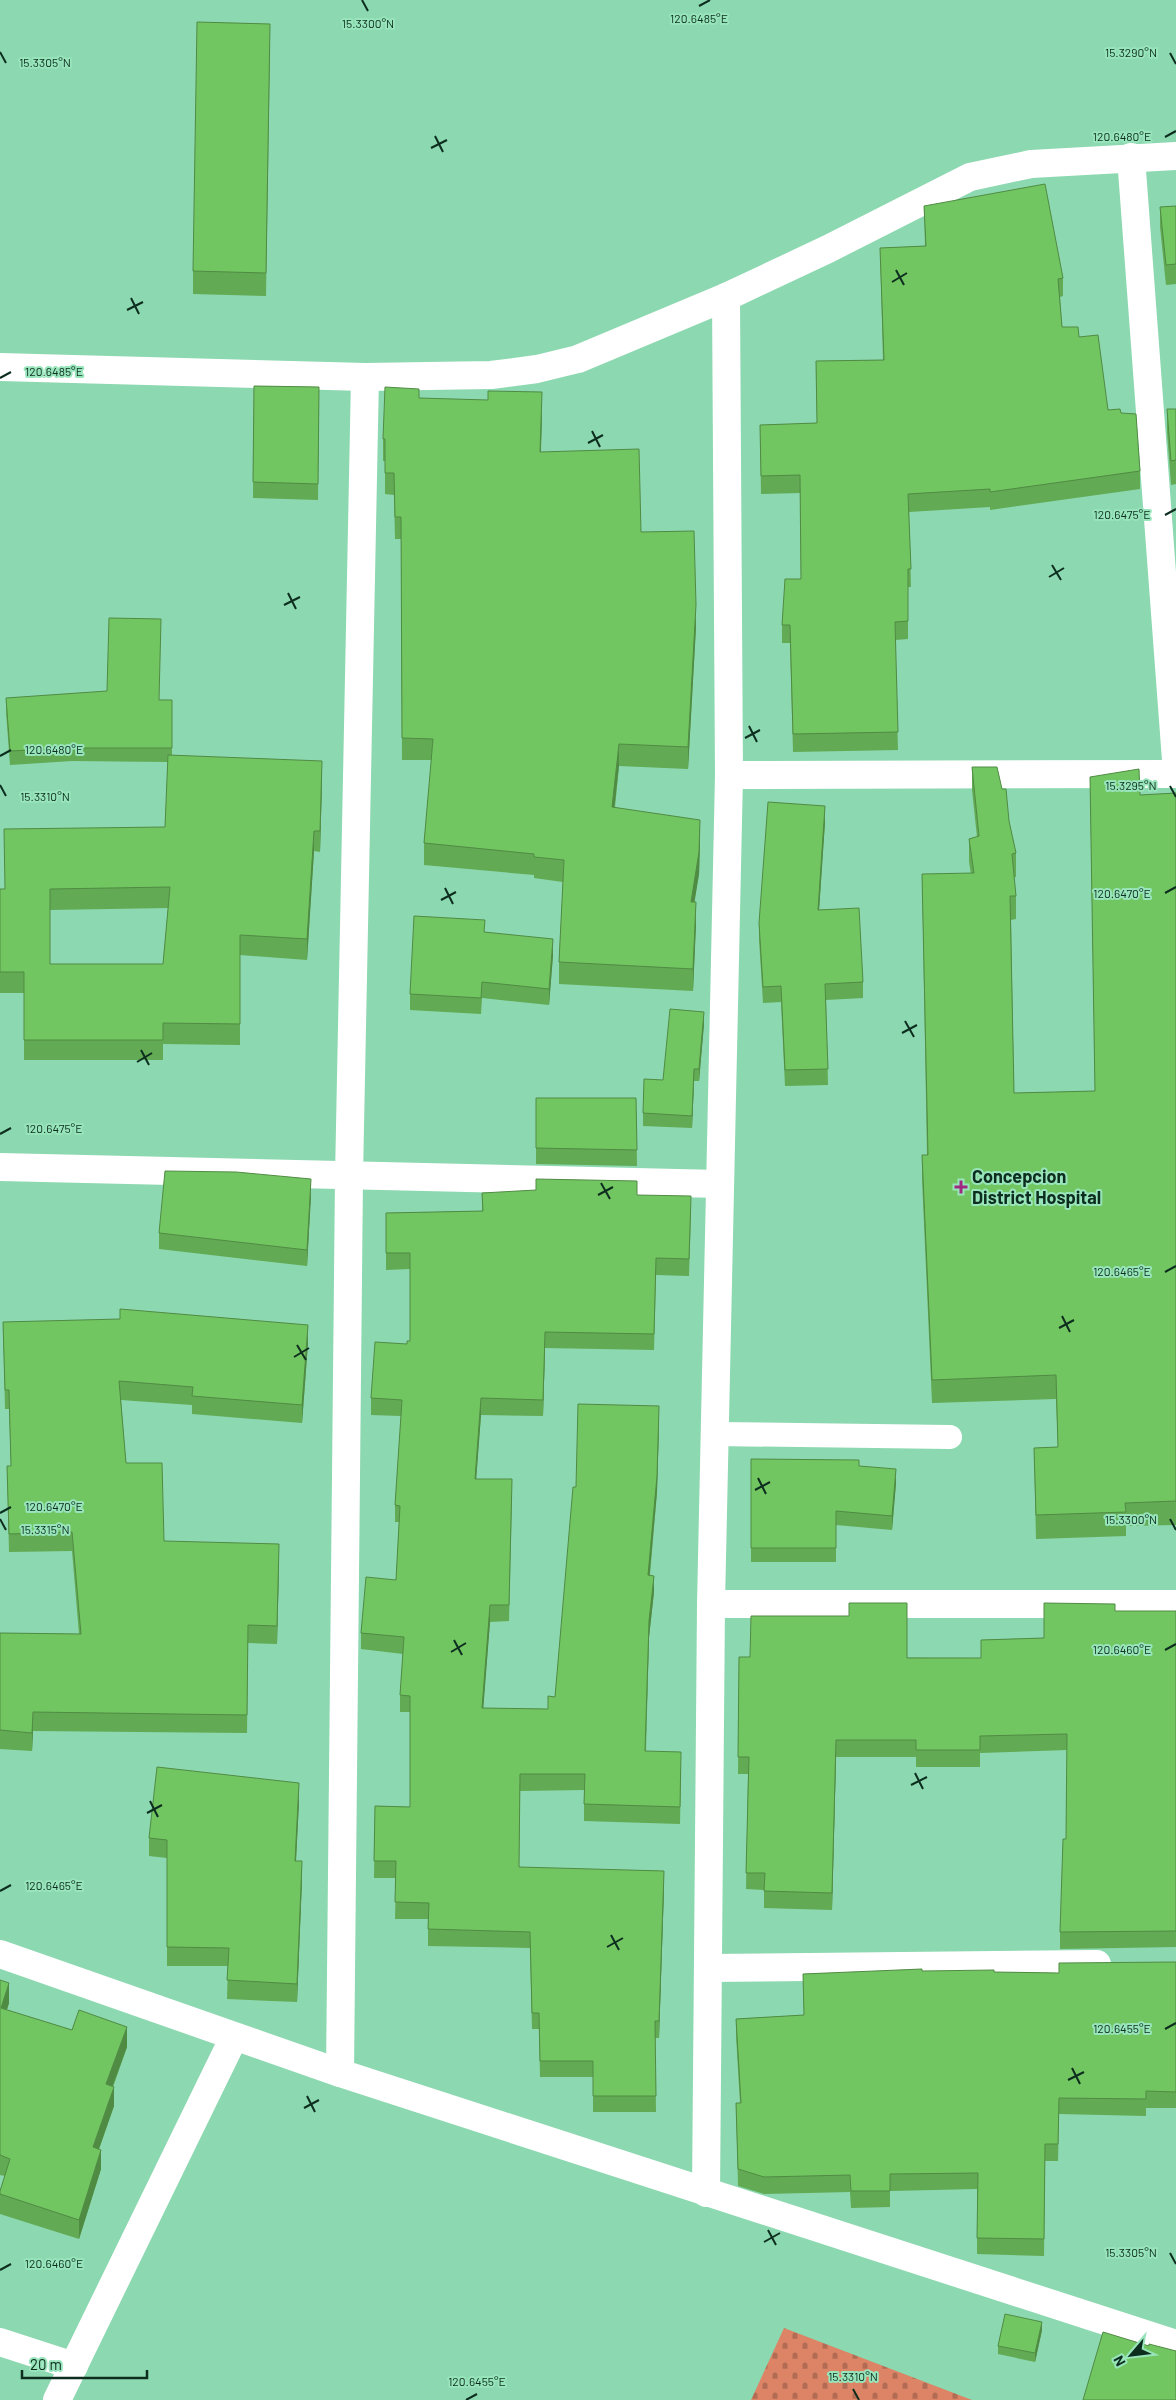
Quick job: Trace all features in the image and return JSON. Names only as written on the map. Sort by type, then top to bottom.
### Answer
[{"type":"street","points":[[0,367],[365,377],[492,375],[537,369],[578,359],[726,298],[970,178],[1031,164],[1176,156]]},
{"type":"street","points":[[1131,157],[1176,760]]},
{"type":"street","points":[[706,2193],[711,1604],[729,775],[726,298]]},
{"type":"street","points":[[340,2074],[348,1177],[365,377]]},
{"type":"street","points":[[729,775],[1176,774]]},
{"type":"street","points":[[0,1167],[348,1177],[720,1184]]},
{"type":"street","points":[[711,1604],[1176,1604]]},
{"type":"street","points":[[0,1954],[340,2074],[1176,2344]]},
{"type":"street","points":[[708,1968],[1126,1964]]},
{"type":"street","points":[[57,2400],[234,2037]]},
{"type":"street","points":[[0,2342],[74,2366]]},
{"type":"lane","points":[[715,1434],[950,1437]]},
{"type":"green space","points":[[784,2328],[972,2400],[751,2400]]},
{"type":"building","points":[[197,22],[270,24],[266,273],[193,271]]},
{"type":"building","points":[[1045,184],[1063,278],[1058,279],[1062,327],[1078,327],[1079,337],[1098,335],[1108,410],[1120,409],[1121,413],[1136,414],[1140,471],[990,492],[990,489],[908,494],[911,569],[908,569],[908,621],[895,622],[898,732],[793,734],[790,625],[782,625],[785,579],[801,579],[800,475],[761,476],[760,425],[817,423],[816,361],[884,360],[880,248],[926,246],[924,206]]},
{"type":"building","points":[[1176,206],[1176,264],[1166,265],[1160,207]]},
{"type":"building","points":[[254,386],[319,387],[318,484],[253,482]]},
{"type":"building","points":[[385,387],[419,389],[419,398],[488,400],[488,391],[542,392],[540,452],[639,449],[641,532],[694,531],[696,605],[688,747],[619,744],[612,807],[700,820],[699,852],[691,902],[696,902],[693,969],[559,962],[564,860],[534,857],[534,854],[424,843],[433,739],[402,738],[401,517],[395,517],[394,473],[385,473],[385,439],[383,439]]},
{"type":"building","points":[[1167,409],[1176,409],[1176,460],[1171,461]]},
{"type":"building","points":[[109,618],[161,619],[159,700],[172,700],[172,748],[72,748],[10,751],[6,698],[107,691]]},
{"type":"building","points":[[168,755],[322,761],[320,831],[314,831],[307,939],[240,935],[240,1024],[163,1023],[163,1040],[24,1040],[24,972],[0,972],[0,889],[5,889],[4,829],[165,827]],"holes":[[[170,887],[163,964],[50,964],[50,889]]]},
{"type":"building","points":[[972,767],[997,767],[1002,789],[1006,789],[1009,821],[1016,853],[1012,854],[1016,896],[1010,896],[1014,1093],[1095,1091],[1090,777],[1139,769],[1140,795],[1176,793],[1176,1501],[1125,1503],[1126,1512],[1036,1515],[1034,1448],[1058,1447],[1056,1375],[932,1380],[922,1155],[928,1155],[922,874],[974,873],[969,839],[979,836]]},
{"type":"building","points":[[768,802],[825,806],[818,910],[859,908],[863,982],[825,984],[828,1069],[785,1070],[781,986],[763,987],[759,923]]},
{"type":"building","points":[[414,916],[485,920],[484,932],[553,939],[549,989],[482,982],[481,998],[410,994]]},
{"type":"building","points":[[670,1009],[704,1012],[699,1069],[694,1069],[692,1116],[643,1113],[644,1079],[663,1080]]},
{"type":"building","points":[[536,1098],[636,1098],[637,1150],[536,1148]]},
{"type":"building","points":[[165,1171],[236,1172],[311,1179],[307,1250],[159,1233]]},
{"type":"building","points":[[536,1179],[637,1181],[637,1195],[691,1196],[689,1259],[656,1258],[654,1334],[545,1332],[543,1400],[481,1398],[475,1479],[512,1479],[509,1605],[490,1605],[482,1708],[548,1709],[548,1696],[555,1697],[573,1487],[576,1487],[578,1404],[659,1406],[657,1476],[648,1575],[654,1576],[649,1621],[645,1751],[681,1752],[680,1807],[584,1804],[585,1774],[520,1774],[519,1867],[664,1871],[659,2021],[655,2021],[656,2096],[593,2096],[593,2061],[540,2061],[539,2013],[532,2013],[530,1932],[428,1929],[429,1903],[395,1902],[396,1861],[374,1861],[375,1806],[410,1807],[410,1696],[400,1695],[404,1637],[361,1633],[366,1577],[396,1580],[400,1506],[395,1505],[402,1400],[371,1398],[375,1342],[407,1344],[407,1341],[410,1341],[410,1253],[386,1253],[386,1213],[483,1211],[482,1193],[536,1190]]},
{"type":"building","points":[[120,1309],[308,1325],[302,1405],[192,1396],[193,1387],[119,1381],[126,1463],[162,1463],[164,1541],[279,1544],[277,1626],[248,1625],[247,1715],[33,1712],[32,1733],[0,1730],[0,1633],[81,1634],[72,1532],[9,1534],[7,1466],[11,1466],[9,1390],[5,1390],[3,1322],[120,1319]]},
{"type":"building","points":[[751,1459],[859,1460],[859,1466],[896,1469],[892,1516],[836,1511],[836,1548],[751,1548]]},
{"type":"building","points":[[849,1603],[907,1603],[907,1658],[981,1658],[981,1640],[1044,1638],[1044,1603],[1115,1604],[1115,1611],[1176,1611],[1176,1931],[1060,1932],[1063,1839],[1066,1839],[1067,1734],[980,1736],[980,1750],[916,1750],[916,1740],[836,1740],[832,1893],[764,1891],[765,1873],[746,1873],[749,1757],[738,1757],[739,1657],[750,1657],[751,1616],[849,1616]]},
{"type":"building","points":[[157,1767],[299,1783],[295,1861],[302,1861],[297,1984],[227,1980],[229,1948],[167,1947],[167,1840],[149,1838]]},
{"type":"building","points":[[1176,1962],[1176,2092],[1146,2091],[1146,2099],[1059,2098],[1058,2144],[1045,2144],[1044,2239],[977,2238],[978,2173],[890,2174],[890,2191],[851,2191],[850,2175],[764,2177],[738,2169],[736,2103],[741,2103],[736,2019],[804,2015],[803,1974],[922,1969],[922,1971],[994,1970],[994,1972],[1059,1973],[1059,1963]]},
{"type":"building","points":[[0,1980],[9,1983],[1,2008],[72,2030],[79,2010],[127,2027],[106,2084],[114,2087],[93,2147],[101,2150],[79,2220],[0,2194],[10,2159],[0,2155]]},
{"type":"building","points":[[1005,2314],[1042,2322],[1035,2353],[998,2346]]},
{"type":"building","points":[[1103,2332],[1149,2346],[1149,2344],[1176,2351],[1176,2400],[1083,2400]]},
{"type":"place","name":"Concepcion District Hospital","points":[[961,1187]]}]
